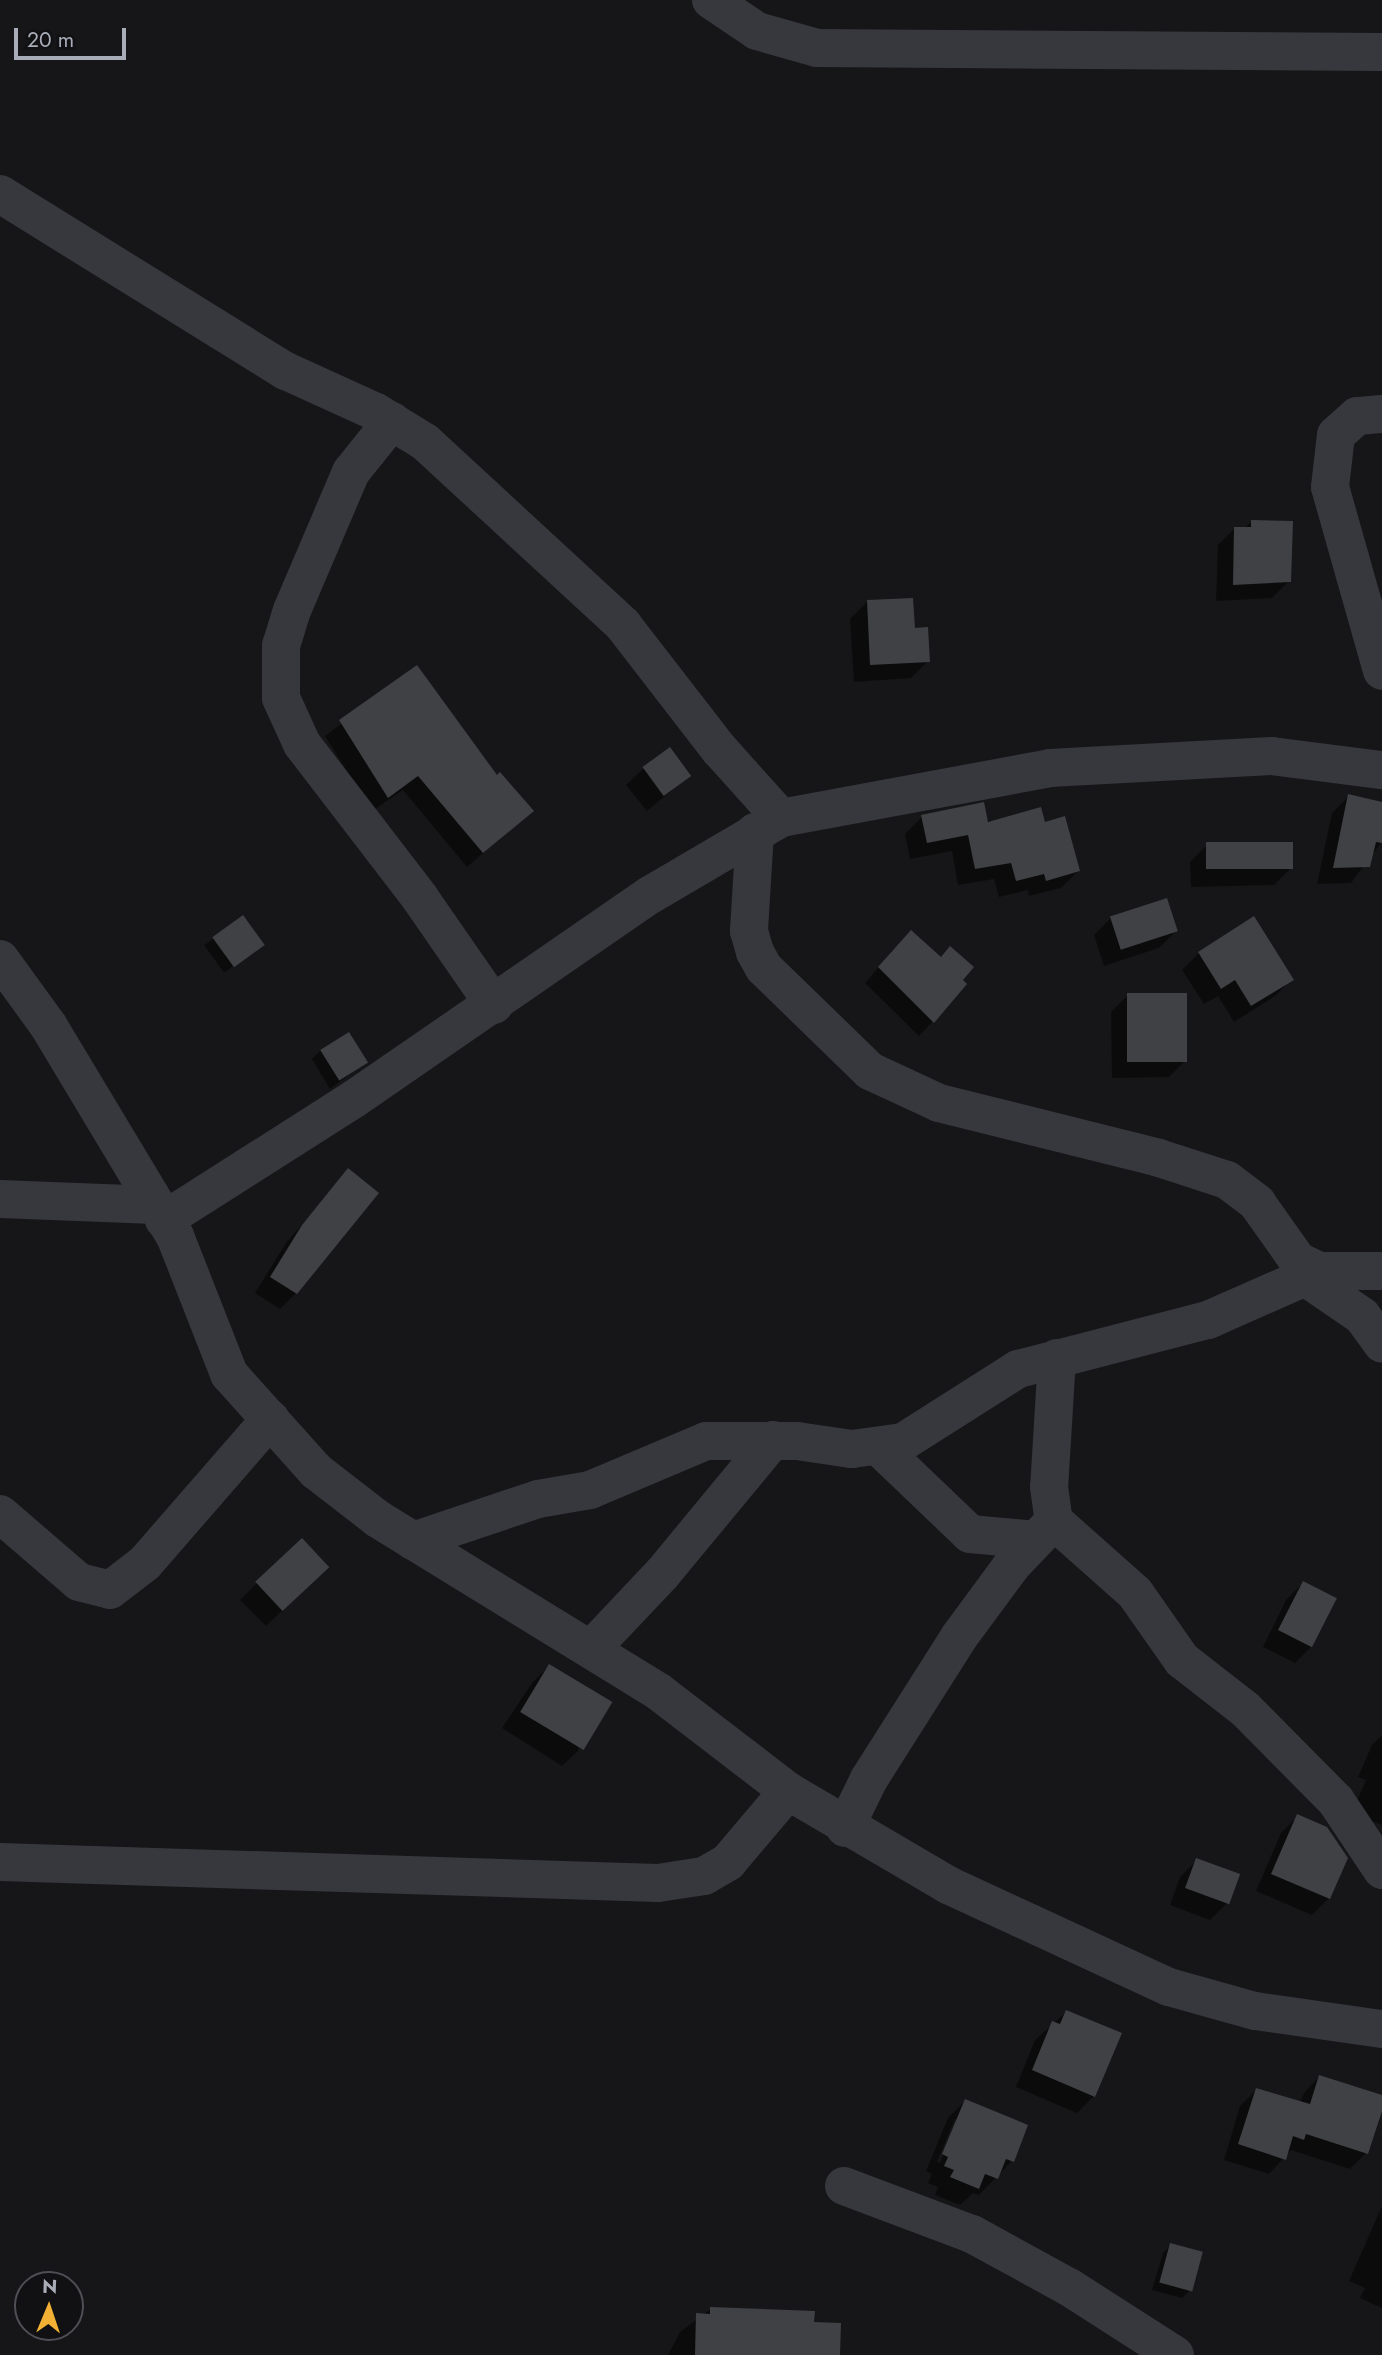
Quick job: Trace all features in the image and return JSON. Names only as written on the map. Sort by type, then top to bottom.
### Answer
[{"type":"street","points":[[711,0],[757,31],[817,48],[1382,52]]},
{"type":"street","points":[[0,194],[286,371],[392,421],[425,442],[623,625],[719,748],[768,825],[749,932],[755,952],[764,968],[870,1070],[939,1103],[1159,1158],[1227,1180],[1257,1203],[1298,1261],[1362,1316],[1382,1344]]},
{"type":"street","points":[[1382,414],[1357,416],[1341,428],[1331,455],[1330,487],[1382,671]]},
{"type":"street","points":[[392,421],[351,471],[292,610],[281,645],[281,698],[302,744],[420,898],[494,1005]]},
{"type":"street","points":[[0,1199],[159,1212],[494,1005],[650,895],[768,825],[1050,768],[1272,756],[1382,770]]},
{"type":"street","points":[[0,959],[48,1025],[175,1236],[229,1374],[316,1471],[413,1541],[592,1648],[659,1692],[788,1791],[845,1828],[1026,1925],[1169,1987],[1255,2011],[1382,2029]]},
{"type":"street","points":[[413,1541],[538,1499],[590,1490],[706,1441],[773,1440],[852,1449],[903,1442],[1018,1369],[1208,1320],[1312,1274],[1382,1271]]},
{"type":"street","points":[[845,1828],[869,1779],[959,1637],[1045,1531],[1057,1358]]},
{"type":"street","points":[[0,1514],[79,1582],[110,1590],[124,1582],[214,1489],[270,1419]]},
{"type":"street","points":[[592,1648],[662,1574],[773,1440]]},
{"type":"street","points":[[878,1446],[970,1534],[1045,1531],[1135,1593],[1182,1660],[1245,1709],[1336,1801],[1382,1870]]},
{"type":"street","points":[[0,1535],[46,1553]]},
{"type":"street","points":[[0,1862],[658,1883],[704,1876],[729,1862],[788,1791]]},
{"type":"street","points":[[844,2186],[972,2234],[1069,2287],[1175,2355]]},
{"type":"building","points":[[1251,520],[1293,521],[1291,582],[1233,585],[1234,527],[1251,527]]},
{"type":"building","points":[[913,598],[915,628],[928,627],[930,662],[870,665],[867,600]]},
{"type":"building","points":[[417,665],[497,775],[500,772],[534,811],[483,853],[418,776],[388,798],[339,720]]},
{"type":"building","points":[[670,747],[691,776],[664,796],[642,767]]},
{"type":"building","points":[[1348,794],[1382,802],[1382,843],[1376,842],[1370,867],[1333,868]]},
{"type":"building","points":[[984,802],[988,822],[1041,807],[1045,822],[1065,816],[1080,871],[1046,881],[1044,874],[1016,881],[1011,863],[975,869],[968,835],[927,843],[921,815]]},
{"type":"building","points":[[1206,842],[1293,842],[1293,869],[1206,869]]},
{"type":"building","points":[[1167,898],[1178,931],[1121,950],[1110,917]]},
{"type":"building","points":[[243,915],[265,945],[234,967],[212,937]]},
{"type":"building","points":[[1254,916],[1294,980],[1251,1006],[1235,980],[1221,989],[1198,952]]},
{"type":"building","points":[[911,930],[941,957],[950,946],[974,967],[963,980],[967,984],[934,1023],[878,967]]},
{"type":"building","points":[[1127,993],[1187,993],[1187,1062],[1127,1062]]},
{"type":"building","points":[[349,1032],[368,1063],[339,1081],[320,1050]]},
{"type":"building","points":[[348,1168],[379,1193],[297,1294],[270,1277],[302,1225]]},
{"type":"building","points":[[302,1538],[329,1567],[282,1611],[255,1582]]},
{"type":"building","points":[[1303,1581],[1337,1598],[1312,1647],[1278,1630]]},
{"type":"building","points":[[549,1664],[612,1702],[584,1750],[520,1712]]},
{"type":"building","points":[[1297,1814],[1327,1827],[1348,1858],[1330,1899],[1271,1874]]},
{"type":"building","points":[[1196,1858],[1240,1874],[1229,1904],[1185,1888]]},
{"type":"building","points":[[1066,2010],[1122,2033],[1095,2097],[1032,2070],[1052,2021],[1060,2024]]},
{"type":"building","points":[[1319,2075],[1382,2095],[1382,2111],[1368,2154],[1306,2134],[1304,2140],[1293,2136],[1286,2160],[1238,2144],[1256,2088],[1310,2104]]},
{"type":"building","points":[[965,2099],[1028,2125],[1014,2162],[1006,2159],[998,2179],[985,2174],[979,2189],[950,2177],[954,2170],[944,2166],[948,2157],[942,2154]]},
{"type":"building","points":[[1170,2243],[1203,2252],[1192,2291],[1159,2283]]},
{"type":"building","points":[[710,2307],[815,2311],[814,2322],[841,2323],[840,2355],[695,2355],[696,2313],[710,2314]]}]
